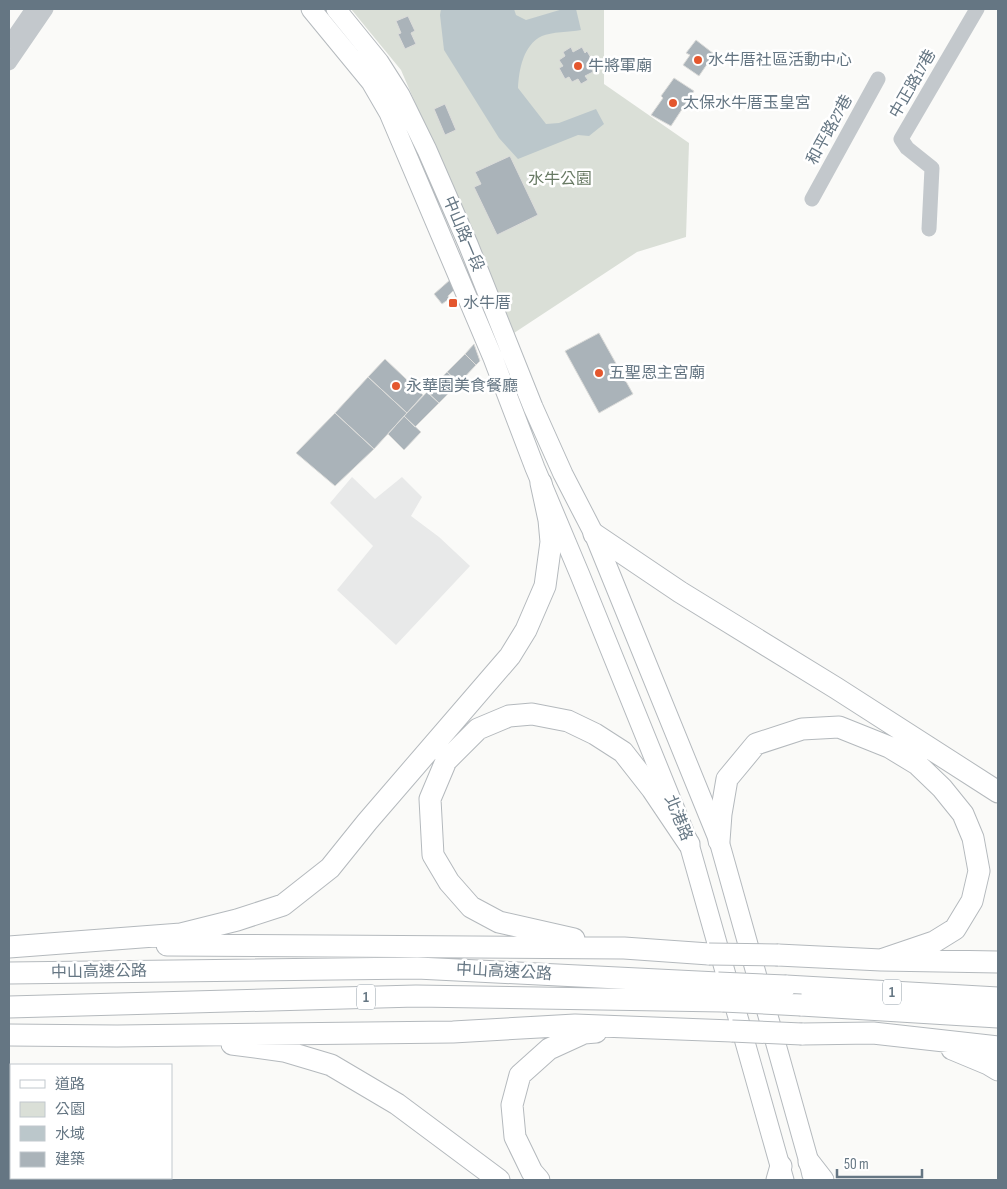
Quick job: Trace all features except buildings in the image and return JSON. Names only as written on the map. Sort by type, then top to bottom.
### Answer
[{"type":"highway","points":[[9,947],[181,934],[237,920],[283,905],[330,868],[367,822],[510,656],[526,630],[545,586],[551,542],[549,520],[538,475]]},
{"type":"highway","points":[[594,534],[680,592],[836,688],[998,792]]},
{"type":"highway","points":[[624,948],[499,922],[471,906],[449,882],[433,856],[430,799],[446,761],[478,729],[509,716],[532,714],[568,720],[595,734],[622,752],[652,789],[689,844]]},
{"type":"highway","points":[[719,840],[720,814],[727,779],[756,744],[802,729],[839,727],[889,747],[917,764],[942,788],[962,814],[973,838],[980,871],[972,901],[955,929],[934,942],[882,960]]},
{"type":"highway","points":[[51,945],[624,948],[709,954],[998,962]]},
{"type":"highway","name":"中山高速公路","points":[[9,973],[418,968],[721,992],[801,1005],[998,1017]]},
{"type":"highway","name":"中山高速公路","points":[[9,1007],[416,996],[721,992],[786,986],[998,998]]},
{"type":"highway","points":[[9,1035],[95,1036],[454,1032],[575,1025],[802,1034],[873,1033],[998,1047]]},
{"type":"highway","points":[[539,1180],[532,1172],[514,1137],[512,1105],[520,1075],[549,1049],[584,1034],[636,1026]]},
{"type":"highway","points":[[873,1033],[953,1050],[998,1070]]},
{"type":"highway","points":[[95,1036],[217,1042],[284,1051],[331,1065],[397,1104],[500,1180]]},
{"type":"highway","points":[[811,1171],[823,1180]]},
{"type":"main road","name":"中山路一段","points":[[311,9],[371,82],[389,113],[499,373],[538,475]]},
{"type":"main road","name":"中山路一段","points":[[336,9],[380,62],[400,96],[423,142],[468,244],[533,407],[563,474]]},
{"type":"main road","name":"北港路","points":[[563,474],[594,534],[719,840],[811,1171]]},
{"type":"main road","name":"北港路","points":[[538,475],[689,844],[780,1176]]},
{"type":"street","points":[[9,44],[33,9]]},
{"type":"street","points":[[9,63],[46,9]]},
{"type":"street","name":"中正路17巷","points":[[929,229],[932,168],[907,148],[901,139],[977,9]]},
{"type":"street","name":"和平路27巷","points":[[812,199],[878,79]]},
{"type":"shaded area","points":[[352,477],[375,499],[402,477],[422,497],[411,516],[439,537],[470,566],[396,645],[337,590],[373,546],[330,503]]},
{"type":"green space","name":"水牛公園","points":[[351,9],[604,9],[604,84],[689,143],[686,237],[637,252],[514,333],[401,70]]},
{"type":"water","points":[[441,9],[514,9],[516,15],[526,20],[563,9],[576,9],[581,30],[542,36],[530,45],[523,59],[518,88],[546,124],[559,123],[596,109],[604,124],[589,136],[578,135],[518,159],[499,138],[444,50]]},
{"type":"place","name":"水牛厝社區活動中心","points":[[698,60]]},
{"type":"place","name":"牛將軍廟","points":[[578,66]]},
{"type":"place","name":"太保水牛厝玉皇宮","points":[[673,103]]},
{"type":"place","name":"水牛厝","points":[[453,303]]},
{"type":"place","name":"五聖恩主宮廟","points":[[599,373]]},
{"type":"place","name":"永華園美食餐廳","points":[[396,386]]}]
